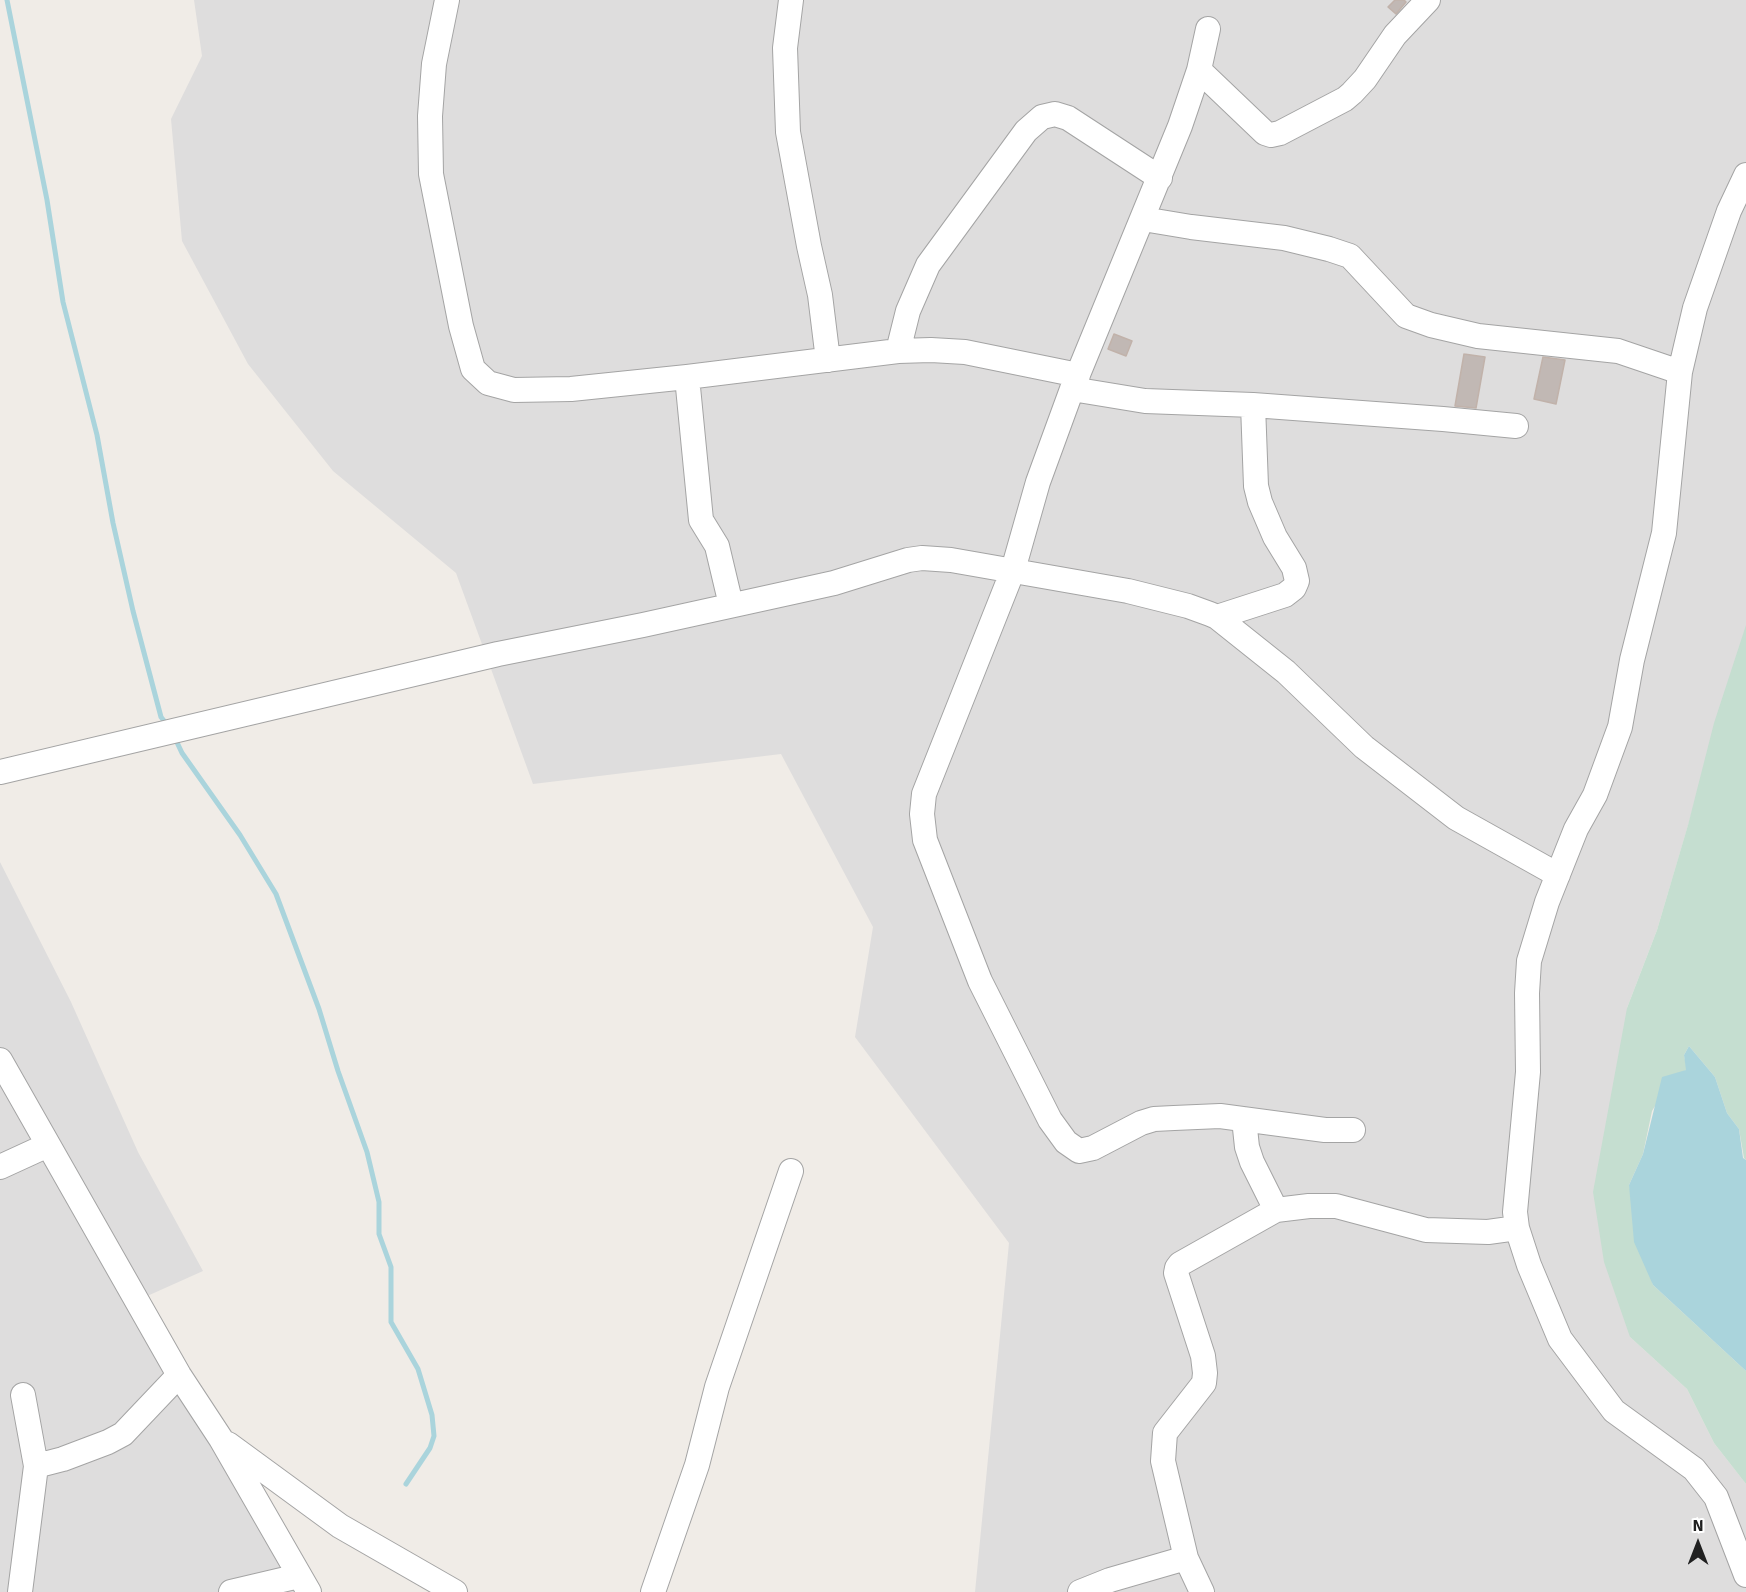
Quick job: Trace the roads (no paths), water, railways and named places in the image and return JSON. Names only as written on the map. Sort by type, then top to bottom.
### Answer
[{"type":"street","points":[[447,0],[434,64],[430,116],[431,174],[460,326],[473,369],[488,383],[514,390],[571,389],[898,351],[965,352],[1145,401],[1253,405],[1516,426]]},
{"type":"street","points":[[791,0],[784,48],[788,132],[820,295],[828,360]]},
{"type":"street","points":[[1199,70],[1265,133],[1271,135],[1280,133],[1345,99],[1352,93],[1365,79],[1395,35],[1428,0]]},
{"type":"street","points":[[1208,29],[1199,70],[1180,126],[1075,382],[1038,482],[1013,570],[924,794],[922,814],[926,840],[980,981],[1050,1120],[1066,1142],[1079,1151],[1093,1148],[1141,1123],[1154,1119],[1221,1116],[1325,1130],[1353,1130]]},
{"type":"street","points":[[898,351],[908,311],[928,265],[1026,131],[1042,117],[1054,114],[1068,118],[1160,178]]},
{"type":"street","points":[[1746,175],[1729,211],[1695,308],[1680,372],[1664,533],[1632,660],[1620,727],[1595,795],[1576,829],[1558,875],[1536,934],[1529,961],[1528,1072],[1515,1212],[1517,1228],[1529,1265],[1560,1339],[1614,1411],[1694,1469],[1716,1497],[1746,1575]]},
{"type":"street","points":[[1143,219],[1284,238],[1350,256],[1406,316],[1431,325],[1478,336],[1618,351],[1680,372]]},
{"type":"street","points":[[687,377],[700,520],[717,546],[731,605]]},
{"type":"street","points":[[1217,617],[1285,595],[1294,588],[1297,581],[1294,568],[1275,537],[1260,502],[1256,486],[1253,405]]},
{"type":"street","points":[[0,772],[498,654],[834,583],[908,560],[922,558],[951,560],[1128,591],[1188,606],[1217,617],[1286,672],[1364,747],[1456,818],[1558,875]]},
{"type":"street","points":[[0,1060],[179,1375],[221,1439],[304,1584],[231,1592]]},
{"type":"street","points":[[1244,1119],[1247,1147],[1252,1162],[1276,1210]]},
{"type":"street","points":[[0,1167],[48,1145]]},
{"type":"street","points":[[653,1592],[697,1465],[717,1387],[791,1172]]},
{"type":"street","points":[[1202,1592],[1186,1558],[1163,1461],[1165,1433],[1204,1383],[1205,1373],[1203,1356],[1176,1273],[1180,1264],[1276,1210],[1309,1206],[1336,1206],[1426,1230],[1488,1232],[1517,1228]]},
{"type":"street","points":[[36,1466],[108,1442],[123,1434],[179,1375]]},
{"type":"street","points":[[20,1592],[36,1466],[23,1395]]},
{"type":"street","points":[[221,1439],[340,1526],[455,1592]]},
{"type":"street","points":[[1080,1592],[1110,1580],[1186,1558]]},
{"type":"water","points":[[1689,1046],[1715,1077],[1727,1113],[1739,1129],[1743,1158],[1746,1160],[1746,1371],[1653,1285],[1634,1242],[1629,1185],[1643,1154],[1662,1077],[1686,1070],[1684,1055]]},
{"type":"waterway","points":[[7,0],[47,200],[63,302],[97,435],[113,523],[133,611],[161,717],[168,726]]},
{"type":"waterway","points":[[174,736],[182,753],[240,835],[276,894],[319,1009],[367,1152],[379,1202],[379,1234],[391,1267],[391,1322],[418,1369],[432,1415],[434,1436],[430,1448],[406,1484]]}]
